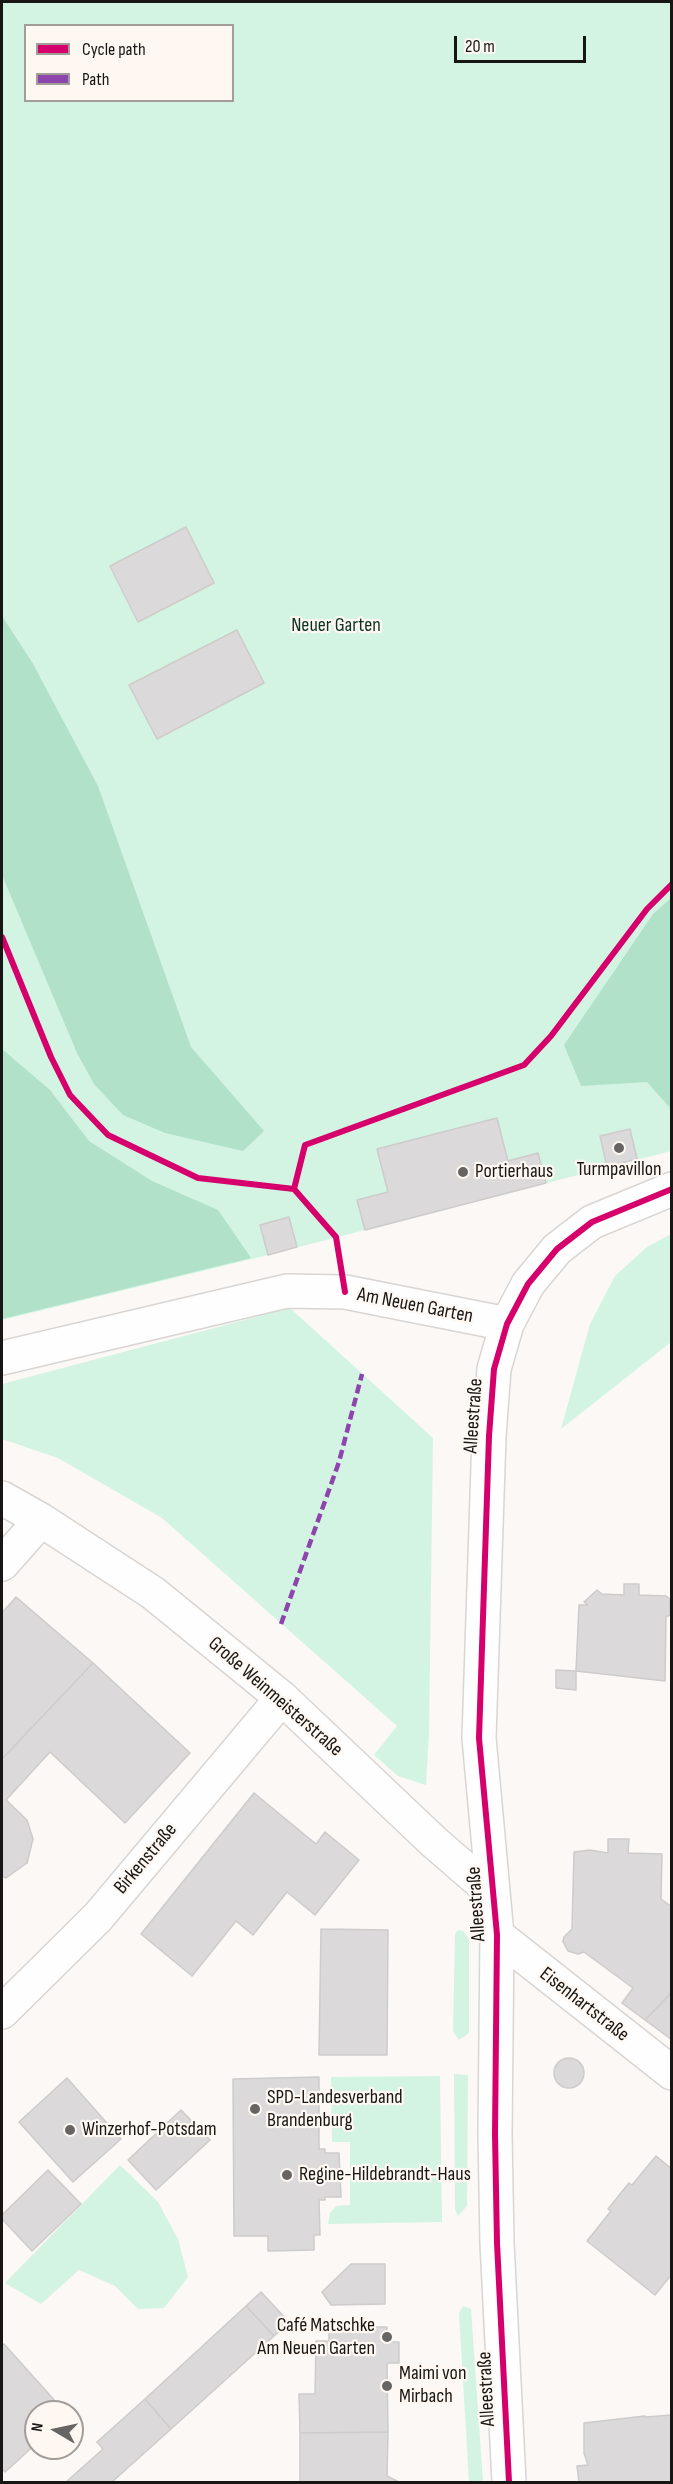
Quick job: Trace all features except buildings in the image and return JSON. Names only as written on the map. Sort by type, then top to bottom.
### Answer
[{"type":"street","points":[[507,1324],[528,1284],[556,1250],[592,1222],[672,1189]]},
{"type":"street","name":"Am Neuen Garten","points":[[2,1358],[287,1291],[345,1292],[507,1324]]},
{"type":"street","name":"Alleestraße","points":[[507,1324],[494,1369],[489,1436],[478,1737],[497,1935],[497,2232],[509,2482]]},
{"type":"street","name":"Große Weinmeisterstraße","points":[[2,1498],[41,1520],[153,1593],[282,1698],[435,1842],[493,1893]]},
{"type":"street","points":[[2,1564],[41,1520]]},
{"type":"street","name":"Birkenstraße","points":[[2,2012],[98,1917],[282,1698]]},
{"type":"street","name":"Eisenhartstraße","points":[[497,1935],[672,2073]]},
{"type":"green space","name":"Neuer Garten","points":[[2,2],[671,2],[671,1151],[268,1255],[2,1320]]},
{"type":"green space","points":[[2,616],[32,662],[98,786],[191,1047],[264,1131],[243,1151],[165,1133],[123,1115],[94,1084],[77,1053],[2,875]]},
{"type":"green space","points":[[671,898],[671,1109],[647,1082],[581,1086],[564,1045],[653,914]]},
{"type":"green space","points":[[2,1049],[50,1090],[89,1141],[152,1181],[218,1210],[251,1258],[2,1319]]},
{"type":"green space","points":[[671,1234],[671,1342],[561,1429],[590,1324],[615,1276],[647,1247]]},
{"type":"green space","points":[[290,1308],[433,1438],[429,1732],[426,1785],[398,1776],[374,1755],[397,1726],[162,1518],[58,1458],[2,1439],[2,1384]]},
{"type":"green space","points":[[458,1930],[463,1931],[469,1939],[469,2033],[459,2040],[453,2031],[455,1934]]},
{"type":"green space","points":[[454,2074],[468,2075],[467,2206],[458,2216],[455,2209]]},
{"type":"green space","points":[[440,2076],[442,2222],[328,2224],[330,2213],[336,2206],[350,2205],[350,2142],[332,2142],[331,2077]]},
{"type":"green space","points":[[120,2165],[158,2202],[178,2239],[188,2277],[164,2308],[138,2309],[115,2286],[79,2270],[41,2304],[5,2283]]},
{"type":"green space","points":[[463,2306],[471,2309],[483,2482],[469,2482],[459,2313]]},
{"type":"marked path","points":[[281,1624],[339,1462],[362,1374]]},
{"type":"cycle path","points":[[294,1189],[305,1145],[524,1065],[551,1036],[647,909],[672,884]]},
{"type":"cycle path","points":[[2,937],[51,1057],[70,1095],[108,1135],[198,1178],[294,1189],[336,1237],[345,1292]]},
{"type":"cycle path","points":[[509,2482],[497,2243],[495,2134],[497,1935],[479,1738],[489,1436],[494,1369],[507,1324],[528,1284],[557,1249],[592,1222],[672,1189]]},
{"type":"place","name":"Turmpavillon","points":[[619,1148]]},
{"type":"place","name":"Portierhaus","points":[[463,1172]]},
{"type":"place","name":"SPD-Landesverband Brandenburg","points":[[255,2109]]},
{"type":"place","name":"Winzerhof-Potsdam","points":[[70,2130]]},
{"type":"place","name":"Regine-Hildebrandt-Haus","points":[[287,2175]]},
{"type":"place","name":"Café Matschke Am Neuen Garten","points":[[387,2337]]},
{"type":"place","name":"Maimi von Mirbach","points":[[387,2386]]}]
